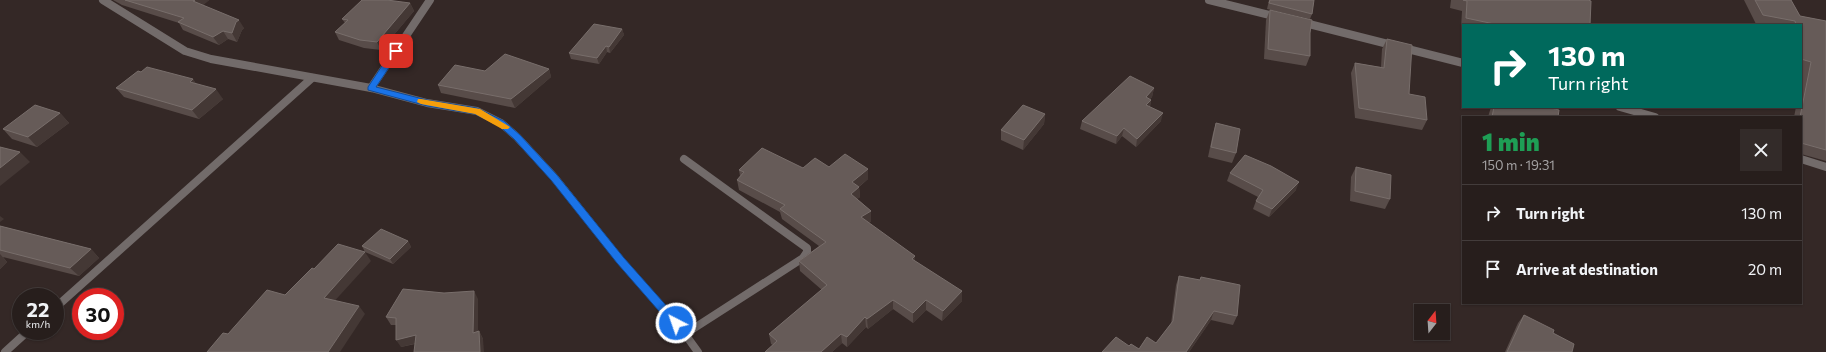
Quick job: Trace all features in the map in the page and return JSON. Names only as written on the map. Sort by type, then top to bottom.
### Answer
[{"type":"street","points":[[103,0],[185,51],[211,59],[371,88],[427,103],[477,111],[501,123],[517,137],[554,177],[621,261],[685,334],[698,352]]},
{"type":"street","points":[[371,88],[430,0]]},
{"type":"street","points":[[1209,0],[1462,63]]},
{"type":"street","points":[[64,300],[312,78]]},
{"type":"street","points":[[1624,108],[1652,116]]},
{"type":"street","points":[[684,159],[807,248],[807,252],[803,258],[685,334]]},
{"type":"street","points":[[1802,159],[1826,167]]},
{"type":"street","points":[[4,352],[18,340]]},
{"type":"building","points":[[125,0],[195,0],[193,1],[239,20],[236,22],[232,33],[223,31],[213,37],[178,22],[184,18]]},
{"type":"building","points":[[362,0],[387,0],[410,3],[377,42],[360,40],[335,32],[348,20],[342,19]]},
{"type":"building","points":[[1270,0],[1314,0],[1312,14],[1269,3]]},
{"type":"building","points":[[1463,0],[1588,0],[1591,1],[1590,24],[1494,24],[1466,18],[1467,1]]},
{"type":"building","points":[[1755,0],[1791,0],[1800,16],[1826,21],[1826,150],[1802,143],[1802,116],[1800,116],[1811,62],[1802,59],[1802,24],[1796,24],[1795,21],[1763,15]]},
{"type":"building","points":[[1270,10],[1312,20],[1310,33],[1310,56],[1268,49]]},
{"type":"building","points":[[594,24],[622,29],[609,47],[606,46],[597,58],[569,53]]},
{"type":"building","points":[[1387,39],[1412,45],[1409,94],[1425,97],[1427,120],[1359,108],[1355,63],[1384,68]]},
{"type":"building","points":[[505,54],[549,69],[511,99],[438,85],[455,65],[485,71]]},
{"type":"building","points":[[147,67],[193,79],[190,82],[216,89],[192,110],[116,88],[138,71],[141,72]]},
{"type":"building","points":[[1130,76],[1154,88],[1146,97],[1151,100],[1146,105],[1163,113],[1137,139],[1124,128],[1117,136],[1082,121]]},
{"type":"building","points":[[35,105],[60,113],[28,137],[3,129]]},
{"type":"building","points":[[1023,105],[1045,114],[1024,140],[1001,130]]},
{"type":"building","points":[[1494,108],[1551,108],[1559,110],[1558,116],[1492,116]]},
{"type":"building","points":[[1216,123],[1240,129],[1236,153],[1211,147]]},
{"type":"building","points":[[0,147],[20,152],[0,168]]},
{"type":"building","points":[[762,148],[803,168],[815,158],[829,167],[845,154],[868,169],[852,182],[859,187],[851,194],[871,211],[861,217],[915,256],[912,259],[962,291],[943,311],[926,300],[913,313],[893,300],[867,319],[865,317],[847,337],[841,334],[821,352],[765,352],[777,341],[769,334],[827,285],[799,261],[826,242],[780,209],[785,205],[737,180],[744,172],[739,170]]},
{"type":"building","points":[[1245,155],[1271,166],[1299,182],[1272,209],[1256,201],[1263,190],[1230,173]]},
{"type":"building","points":[[1356,167],[1391,175],[1390,199],[1355,191]]},
{"type":"building","points":[[0,226],[91,249],[70,268],[0,250]]},
{"type":"building","points":[[381,229],[408,241],[390,259],[362,246]]},
{"type":"building","points":[[338,244],[365,252],[324,298],[359,306],[328,352],[207,352],[223,333],[228,334],[267,290],[285,295],[312,268],[314,269]]},
{"type":"building","points":[[1179,276],[1200,280],[1201,277],[1240,285],[1237,316],[1214,311],[1186,352],[1102,352],[1116,337],[1129,346],[1131,344],[1139,349],[1147,337],[1156,343],[1173,321]]},
{"type":"building","points":[[403,289],[444,293],[474,291],[473,333],[479,331],[480,352],[414,352],[416,335],[396,340],[396,318],[386,317]]},
{"type":"building","points":[[1524,315],[1554,330],[1553,333],[1574,344],[1572,352],[1507,352]]},
{"type":"slow traffic","points":[[421,102],[477,111],[501,123],[505,127]]},
{"type":"route","points":[[396,51],[371,88],[427,103],[477,111],[501,123],[517,137],[554,177],[621,261],[676,323]]}]
